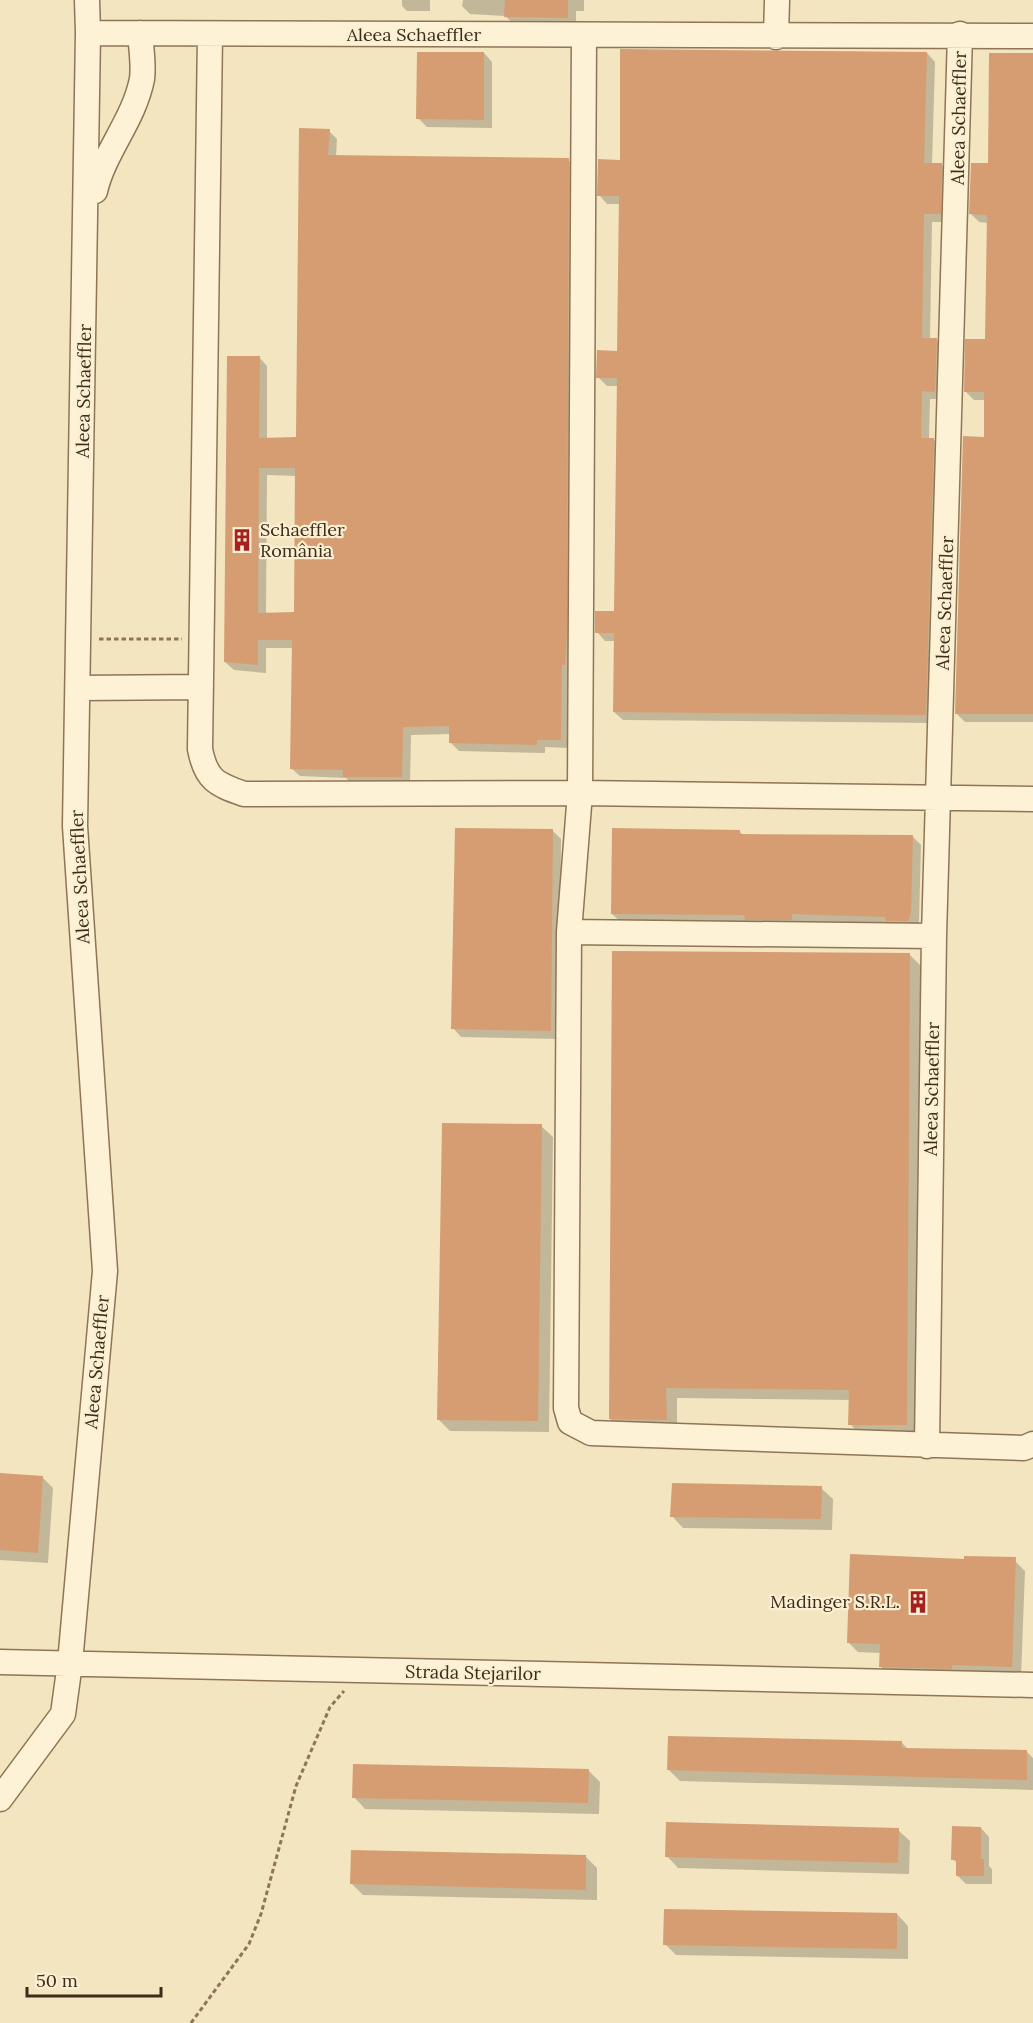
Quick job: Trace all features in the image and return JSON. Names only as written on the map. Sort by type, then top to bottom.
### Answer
[{"type":"street","points":[[87,0],[88,33]]},
{"type":"street","points":[[776,37],[777,0]]},
{"type":"street","name":"Aleea Schaeffler","points":[[70,1663],[105,1271],[75,826],[87,221],[88,33],[776,37],[960,34],[934,936],[927,1446]]},
{"type":"street","points":[[87,221],[105,161],[120,138],[142,78],[140,33]]},
{"type":"street","points":[[210,34],[200,749],[204,768],[218,784],[244,794],[580,793],[1033,799]]},
{"type":"street","points":[[960,34],[1033,36]]},
{"type":"street","points":[[584,35],[580,793],[569,932],[566,1408],[570,1422],[591,1433],[927,1446],[1024,1448],[1033,1444]]},
{"type":"street","points":[[79,688],[201,687]]},
{"type":"street","points":[[569,932],[934,936]]},
{"type":"street","name":"Strada Stejarilor","points":[[0,1662],[1033,1685]]},
{"type":"street","points":[[0,1799],[63,1714],[70,1663]]},
{"type":"path","points":[[79,640],[182,639],[202,631]]},
{"type":"path","points":[[190,2023],[249,1944],[261,1914],[296,1786],[330,1707],[361,1671]]},
{"type":"building","points":[[505,0],[568,0],[568,18],[504,17]]},
{"type":"building","points":[[620,49],[927,52],[924,163],[942,163],[941,214],[924,214],[922,338],[937,338],[935,392],[922,391],[921,438],[934,438],[926,715],[613,712],[614,633],[595,633],[595,611],[614,611],[617,378],[596,378],[597,350],[617,351],[619,196],[597,196],[598,159],[620,160]]},
{"type":"building","points":[[417,52],[484,52],[484,120],[416,119]]},
{"type":"building","points":[[989,53],[1033,53],[1033,714],[955,714],[963,436],[984,437],[984,392],[964,392],[965,339],[985,339],[987,215],[969,214],[971,163],[988,163]]},
{"type":"building","points":[[299,128],[330,129],[328,155],[569,158],[567,633],[565,665],[562,665],[561,740],[537,740],[537,745],[449,743],[449,726],[403,727],[402,777],[343,777],[343,770],[290,769],[292,640],[258,640],[258,665],[224,662],[227,356],[260,356],[259,438],[296,437]],"holes":[[[259,468],[295,468],[294,612],[258,613]]]},
{"type":"building","points":[[455,828],[553,829],[551,1031],[451,1029]]},
{"type":"building","points":[[612,828],[740,830],[740,834],[913,835],[911,912],[908,921],[886,921],[885,917],[792,914],[792,920],[745,920],[744,915],[611,914]]},
{"type":"building","points":[[612,951],[910,953],[907,1425],[848,1425],[849,1390],[666,1388],[667,1420],[609,1419]]},
{"type":"building","points":[[442,1123],[542,1124],[538,1421],[437,1420]]},
{"type":"building","points":[[0,1473],[43,1476],[38,1553],[0,1550]]},
{"type":"building","points":[[672,1483],[822,1486],[821,1519],[670,1517]]},
{"type":"building","points":[[850,1554],[964,1559],[964,1556],[1016,1557],[1012,1667],[952,1665],[952,1669],[879,1667],[880,1644],[847,1643]]},
{"type":"building","points":[[668,1736],[902,1741],[902,1748],[1027,1750],[1027,1780],[667,1770]]},
{"type":"building","points":[[353,1764],[589,1769],[588,1803],[352,1798]]},
{"type":"building","points":[[666,1822],[899,1828],[898,1863],[665,1857]]},
{"type":"building","points":[[952,1826],[981,1827],[981,1859],[984,1859],[984,1876],[956,1876],[956,1860],[951,1860]]},
{"type":"building","points":[[351,1850],[586,1855],[586,1890],[350,1884]]},
{"type":"building","points":[[664,1909],[897,1913],[897,1949],[663,1945]]},
{"type":"place","name":"Schaeffler România","points":[[242,540]]},
{"type":"place","name":"Madinger S.R.L.","points":[[918,1602]]}]
